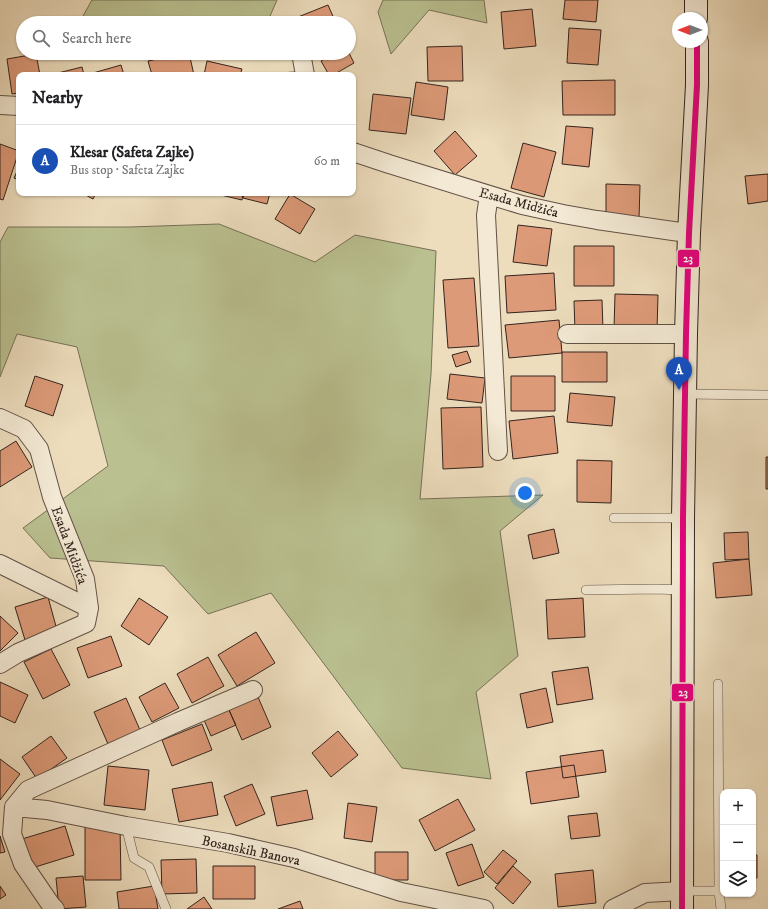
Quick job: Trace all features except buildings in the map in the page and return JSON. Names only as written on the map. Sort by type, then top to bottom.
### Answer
[{"type":"main road","points":[[696,0],[696,12]]},
{"type":"main road","points":[[682,900],[683,518],[686,334],[689,233],[697,85],[697,48]]},
{"type":"street","points":[[302,60],[304,72]]},
{"type":"street","points":[[0,105],[16,106]]},
{"type":"street","name":"Esada Midžića","points":[[356,153],[522,205],[563,214],[673,232],[689,233]]},
{"type":"street","points":[[489,194],[486,215],[498,451]]},
{"type":"street","points":[[567,334],[686,334]]},
{"type":"street","name":"Esada Midžića","points":[[0,418],[24,429],[39,449],[52,497],[85,579],[89,608]]},
{"type":"street","points":[[0,564],[89,608],[86,623],[18,653],[0,664]]},
{"type":"street","points":[[55,909],[23,864],[12,834],[14,807],[28,790],[178,722],[253,690]]},
{"type":"street","name":"Bosanskih Banova","points":[[14,807],[47,810],[126,826],[228,843],[286,856],[401,892],[484,909]]},
{"type":"street","points":[[613,909],[645,893],[682,900]]},
{"type":"lane","points":[[685,394],[768,395]]},
{"type":"lane","points":[[614,518],[683,518]]},
{"type":"lane","points":[[586,590],[683,590]]},
{"type":"lane","points":[[718,684],[719,891],[721,909]]},
{"type":"lane","points":[[126,826],[134,858],[149,867],[166,909]]},
{"type":"lane","points":[[682,900],[719,891]]},
{"type":"green space","points":[[92,0],[277,0],[270,16],[83,16]]},
{"type":"green space","points":[[383,0],[484,0],[487,23],[429,10],[391,54],[378,12]]},
{"type":"green space","points":[[219,224],[315,262],[355,235],[436,251],[431,374],[420,499],[543,495],[500,531],[518,656],[476,692],[491,779],[402,768],[271,593],[208,614],[164,566],[50,558],[23,528],[108,466],[77,347],[17,334],[0,377],[0,242],[8,227],[130,227]]},
{"type":"transit line","name":"23","points":[[682,909],[683,518],[686,334],[689,233],[697,85],[697,48]]},
{"type":"place","name":"Klesar (Safeta Zajke)","points":[[679,390]]}]
